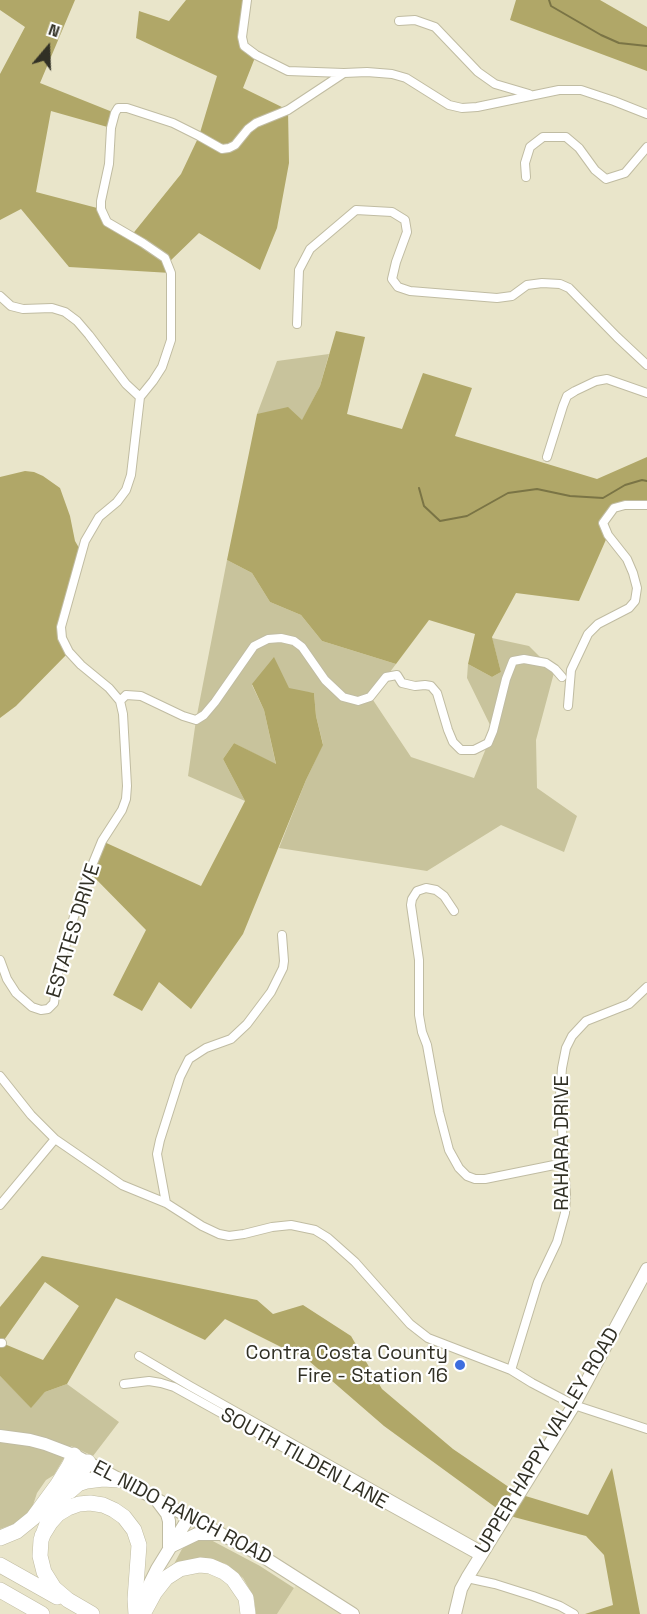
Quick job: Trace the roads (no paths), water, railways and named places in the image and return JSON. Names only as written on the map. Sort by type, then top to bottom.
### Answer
[{"type":"highway","points":[[81,1459],[63,1496],[50,1516],[42,1536],[40,1560],[48,1580],[63,1596],[90,1614]]},
{"type":"highway","points":[[0,1538],[17,1531],[33,1518],[64,1475],[81,1459]]},
{"type":"highway","points":[[63,1496],[87,1480],[119,1480]]},
{"type":"highway","points":[[42,1536],[54,1518],[73,1506],[85,1503],[99,1504],[121,1515],[132,1526],[139,1545],[135,1599],[139,1614]]},
{"type":"highway","points":[[0,1565],[90,1614]]},
{"type":"highway","points":[[139,1614],[166,1578],[180,1569],[200,1565],[210,1566],[233,1579],[246,1598],[248,1614]]},
{"type":"highway","points":[[0,1590],[42,1614]]},
{"type":"street","points":[[247,0],[242,37],[244,46],[272,64],[288,71],[392,75],[406,78],[449,105],[462,108],[559,90],[581,90],[647,114]]},
{"type":"street","points":[[399,21],[415,20],[435,27],[478,72],[495,84],[533,95]]},
{"type":"street","points":[[344,73],[288,111],[256,123],[235,145],[229,148],[222,149],[173,123],[127,108],[118,108],[115,112],[111,128],[109,164],[100,209],[107,222],[165,258],[171,273],[171,340],[162,367],[140,397],[131,474],[126,490],[117,502],[99,517],[85,541],[61,627],[62,638],[69,652],[120,701],[126,695],[141,696],[196,720],[204,715],[215,702],[254,646],[268,639],[281,638],[294,641],[302,647],[325,680],[343,697],[358,701],[370,697],[386,676],[397,675],[402,683],[415,686],[431,686],[437,693],[453,742],[461,750],[474,750],[489,743],[513,661],[524,659],[546,663],[561,677]]},
{"type":"street","points":[[526,177],[525,163],[530,147],[543,137],[566,137],[579,148],[595,170],[606,178],[625,173],[647,147]]},
{"type":"street","points":[[297,324],[299,270],[310,249],[356,210],[392,212],[405,220],[407,232],[392,279],[398,287],[411,291],[497,298],[512,296],[527,285],[560,284],[569,288],[647,365]]},
{"type":"street","points":[[0,296],[11,306],[23,309],[52,308],[64,312],[89,334],[126,384],[140,397]]},
{"type":"street","points":[[547,457],[567,396],[574,391],[596,381],[607,379],[647,393]]},
{"type":"street","points":[[568,705],[572,670],[588,634],[598,624],[628,608],[635,601],[637,588],[633,573],[627,559],[608,535],[603,523],[614,508],[625,505],[647,505]]},
{"type":"street","name":"ESTATES DRIVE","points":[[0,960],[7,979],[16,993],[32,1007],[41,1010],[48,1009],[54,1004],[59,967],[82,890],[102,841],[122,810],[126,799],[120,701]]},
{"type":"street","points":[[454,911],[444,896],[436,890],[426,888],[417,891],[412,899],[419,960],[419,1015],[427,1045],[438,1112],[449,1150],[459,1168],[467,1176],[475,1179],[564,1163]]},
{"type":"street","points":[[166,1203],[157,1154],[180,1077],[189,1059],[206,1048],[231,1039],[247,1024],[271,992],[283,968],[282,935]]},
{"type":"street","name":"RAHARA DRIVE","points":[[511,1370],[538,1282],[557,1242],[565,1213],[560,1095],[566,1048],[572,1036],[585,1021],[628,1004],[647,987]]},
{"type":"street","points":[[0,1076],[31,1115],[55,1138],[122,1185],[166,1203],[219,1234],[229,1236],[291,1225],[315,1230],[328,1238],[355,1262],[410,1324],[428,1338],[511,1370],[574,1405],[647,1429]]},
{"type":"street","points":[[0,1205],[55,1138]]},
{"type":"street","name":"UPPER HAPPY VALLEY ROAD","points":[[455,1614],[461,1589],[467,1578],[574,1405],[644,1284],[647,1269]]},
{"type":"street","points":[[139,1356],[481,1554]]},
{"type":"street","name":"SOUTH TILDEN LANE","points":[[124,1384],[149,1381],[174,1388],[481,1554]]},
{"type":"street","name":"EL NIDO RANCH ROAD","points":[[0,1436],[45,1444],[81,1459],[289,1572],[353,1614]]},
{"type":"street","points":[[156,1500],[165,1511],[169,1521],[169,1548]]},
{"type":"street","points":[[139,1614],[149,1584],[189,1517]]},
{"type":"street","points":[[169,1548],[197,1534],[223,1535]]},
{"type":"street","points":[[467,1578],[533,1596],[574,1614]]},
{"type":"waterway","points":[[549,0],[551,6],[601,35],[619,43],[647,46]]},
{"type":"waterway","points":[[419,488],[424,506],[440,521],[467,516],[508,493],[537,489],[570,496],[603,498],[625,485],[642,480],[647,481]]},
{"type":"place","name":"Contra Costa County Fire - Station 16","points":[[460,1365]]}]
